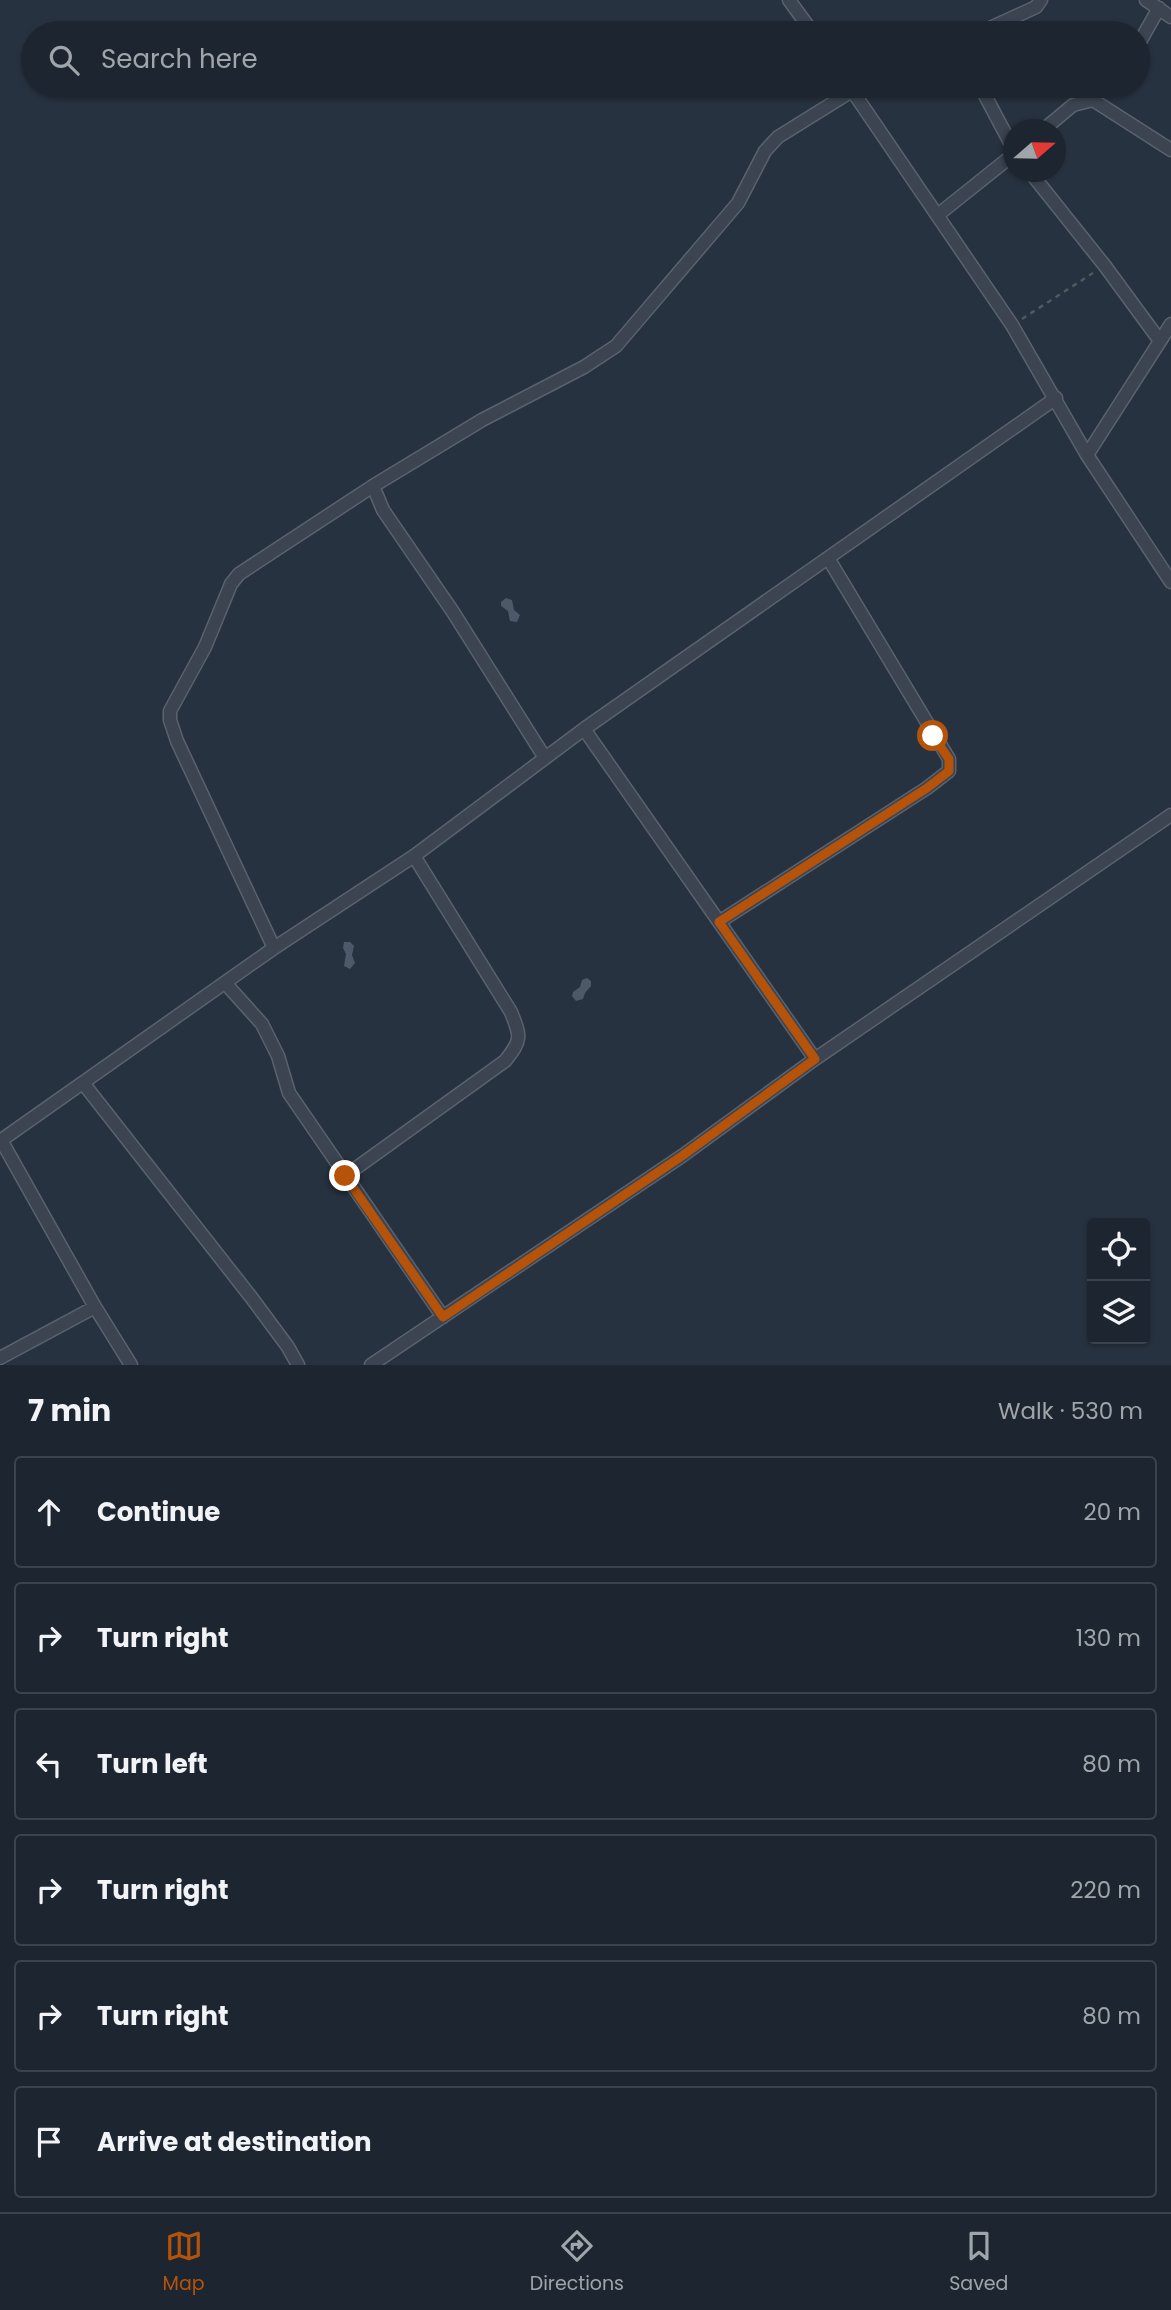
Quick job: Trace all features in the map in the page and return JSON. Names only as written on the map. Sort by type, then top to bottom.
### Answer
[{"type":"street","points":[[789,0],[804,21]]},
{"type":"street","points":[[1005,21],[1036,7],[1041,0]]},
{"type":"street","points":[[1146,0],[1171,17]]},
{"type":"street","points":[[1150,23],[1158,8]]},
{"type":"street","points":[[274,948],[177,741],[170,720],[170,711],[205,647],[231,584],[239,574],[373,486],[482,420],[584,367],[616,346],[738,203],[765,151],[778,136],[837,98]]},
{"type":"street","points":[[861,98],[1012,325],[1087,455],[1171,582]]},
{"type":"street","points":[[986,98],[1003,132]]},
{"type":"street","points":[[1055,119],[1088,98]]},
{"type":"street","points":[[1086,100],[1093,100],[1171,150]]},
{"type":"street","points":[[939,214],[1003,160]]},
{"type":"street","points":[[1038,182],[1160,341]]},
{"type":"street","points":[[1087,455],[1171,324]]},
{"type":"street","points":[[131,1365],[1,1141],[274,948],[414,856],[584,729],[1056,398]]},
{"type":"street","points":[[373,486],[383,510],[453,612],[545,758]]},
{"type":"street","points":[[719,922],[927,788],[949,771],[949,759],[828,558]]},
{"type":"street","points":[[584,729],[815,1059]]},
{"type":"street","points":[[371,1365],[682,1156],[815,1059],[1171,815]]},
{"type":"street","points":[[345,1176],[505,1061],[519,1043],[519,1031],[511,1012],[414,856]]},
{"type":"street","points":[[226,984],[262,1024],[278,1056],[289,1093],[443,1317]]},
{"type":"street","points":[[83,1083],[251,1297],[298,1365]]},
{"type":"street","points":[[0,1358],[95,1307]]},
{"type":"path","points":[[1012,325],[1105,266]]},
{"type":"building","points":[[506,598],[512,600],[514,610],[520,615],[517,622],[510,621],[508,611],[501,606],[501,602]]},
{"type":"building","points":[[344,942],[350,942],[354,946],[352,955],[355,963],[350,969],[344,966]]},
{"type":"building","points":[[587,978],[591,981],[591,986],[583,999],[576,1001],[572,996],[573,992],[580,987],[582,980]]},
{"type":"route","points":[[345,1176],[443,1317],[682,1156],[815,1059],[719,922],[927,788],[949,771],[949,759],[933,736]]}]
